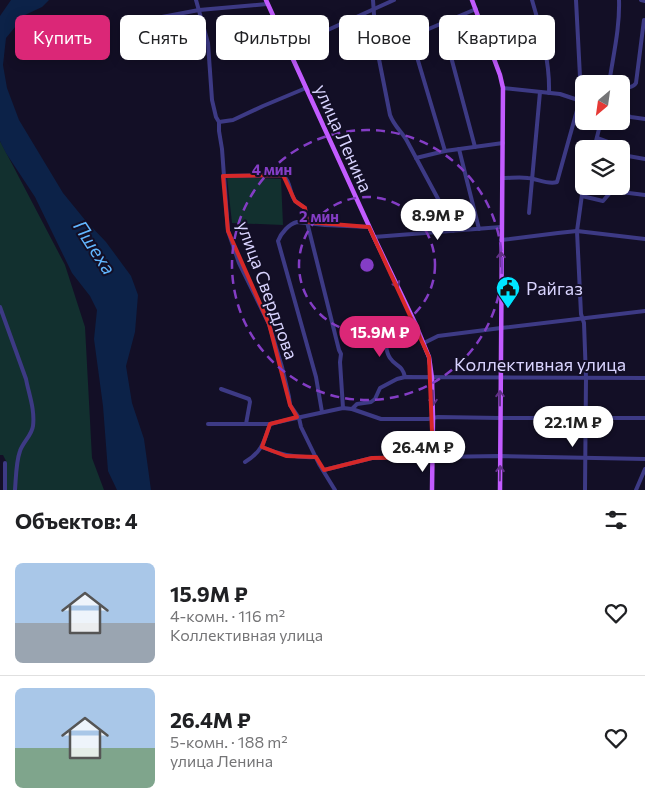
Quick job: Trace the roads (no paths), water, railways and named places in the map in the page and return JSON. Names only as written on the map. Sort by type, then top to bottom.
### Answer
[{"type":"main road","points":[[472,0],[503,88],[500,490]]},
{"type":"main road","name":"улица Ленина","points":[[266,2],[272,15]]},
{"type":"main road","name":"улица Ленина","points":[[293,60],[424,343],[430,362],[432,378],[432,490]]},
{"type":"street","name":"улица Свердлова","points":[[196,0],[208,43],[212,100],[219,122],[228,231],[239,263],[269,324],[282,367],[290,405],[299,418],[301,427],[335,490]]},
{"type":"street","points":[[373,0],[376,44],[390,116],[393,123],[402,132],[451,223],[453,231]]},
{"type":"street","points":[[329,29],[394,0]]},
{"type":"street","points":[[532,0],[546,48],[550,79],[549,93]]},
{"type":"street","points":[[576,0],[580,75]]},
{"type":"street","points":[[610,75],[619,17],[619,0]]},
{"type":"street","points":[[168,15],[266,2]]},
{"type":"street","points":[[462,15],[476,9]]},
{"type":"street","points":[[630,87],[636,83],[644,20]]},
{"type":"street","points":[[418,60],[445,151]]},
{"type":"street","points":[[452,60],[475,147]]},
{"type":"street","points":[[219,122],[233,120],[306,88]]},
{"type":"street","points":[[503,88],[560,94],[575,99]]},
{"type":"street","points":[[529,213],[540,92]]},
{"type":"street","points":[[630,117],[645,119]]},
{"type":"street","points":[[502,178],[558,182],[575,125]]},
{"type":"street","points":[[599,130],[597,138],[602,140]]},
{"type":"street","points":[[416,158],[445,151],[503,142]]},
{"type":"street","points":[[459,149],[479,229]]},
{"type":"street","points":[[630,156],[645,159]]},
{"type":"street","points":[[224,176],[279,175],[286,177],[295,200],[305,208],[341,354],[343,408]]},
{"type":"street","points":[[585,490],[586,378],[577,232],[582,196],[603,201],[613,191],[645,195]]},
{"type":"street","points":[[322,412],[316,377],[278,241],[292,223],[297,222],[369,227]]},
{"type":"street","points":[[374,237],[501,227]]},
{"type":"street","points":[[501,240],[558,232],[577,232],[645,239]]},
{"type":"street","points":[[0,307],[26,379],[34,415],[33,429],[20,450],[15,490]]},
{"type":"street","points":[[424,343],[438,336],[645,311]]},
{"type":"street","points":[[385,330],[385,346],[389,358],[404,370],[405,377]]},
{"type":"street","name":"Коллективная улица","points":[[352,410],[357,404],[371,402],[375,399],[380,388],[405,377],[645,378]]},
{"type":"street","points":[[220,389],[249,399],[246,424]]},
{"type":"street","points":[[208,424],[270,424],[343,408],[381,419],[438,417],[645,418]]},
{"type":"street","points":[[245,462],[252,458],[262,447],[270,424]]},
{"type":"street","points":[[262,447],[286,456],[316,457]]},
{"type":"street","points":[[324,470],[372,458],[500,456],[645,459]]},
{"type":"street","points":[[5,463],[5,490]]},
{"type":"street","points":[[636,490],[645,470]]},
{"type":"water","name":"Пшеха","points":[[11,0],[49,0],[42,7],[25,15],[15,15],[15,27],[6,38],[3,65],[7,88],[19,120],[63,193],[106,242],[131,276],[138,295],[135,332],[126,366],[132,403],[144,439],[151,490],[117,490],[108,471],[103,406],[94,339],[97,310],[90,296],[72,273],[35,197],[0,141],[0,16]]},
{"type":"place","name":"Райгаз","points":[[508,309]]}]
